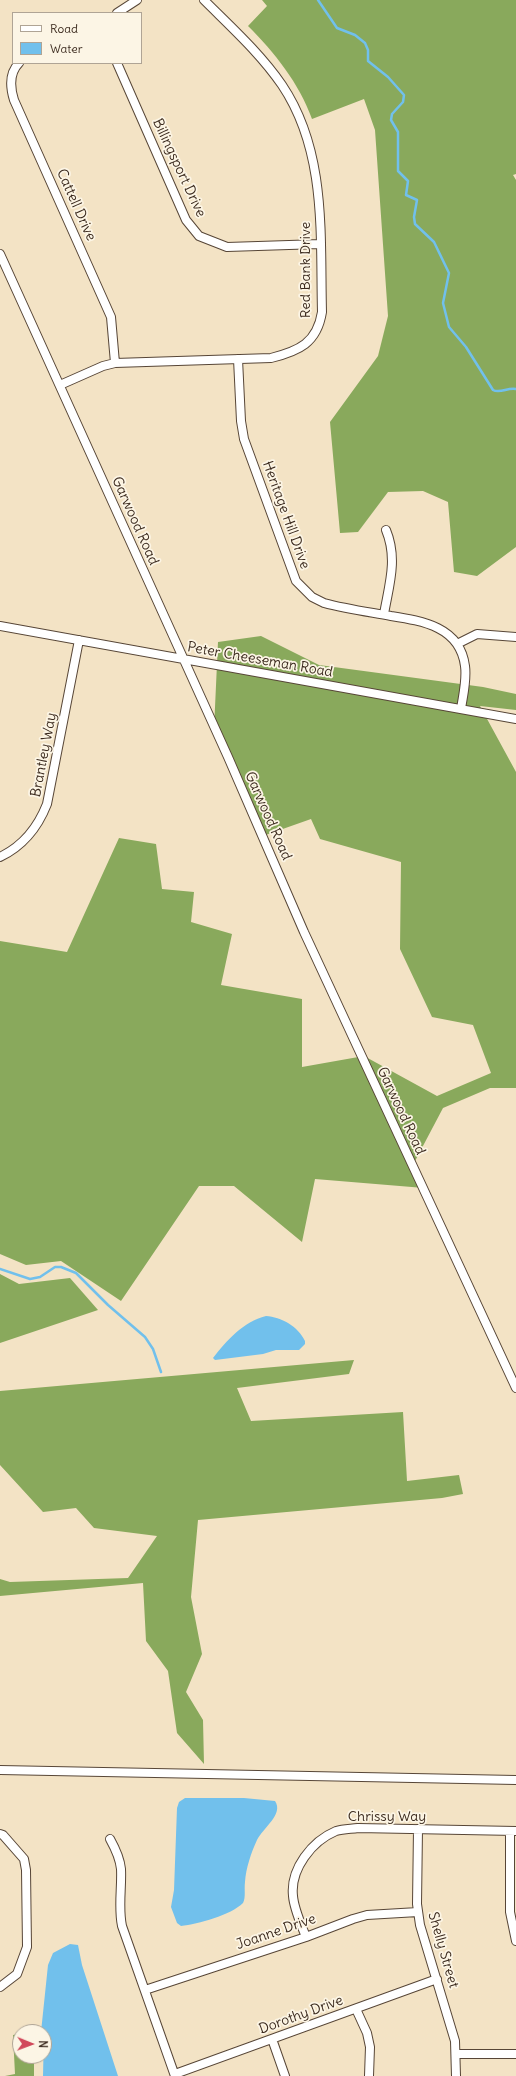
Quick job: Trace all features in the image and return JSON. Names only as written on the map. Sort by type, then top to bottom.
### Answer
[{"type":"street","points":[[119,12],[137,0]]},
{"type":"street","name":"Red Bank Drive","points":[[60,385],[103,366],[115,363],[271,358],[291,353],[306,344],[317,332],[322,312],[319,192],[309,143],[293,105],[281,85],[252,47],[204,0]]},
{"type":"street","name":"Cattell Drive","points":[[19,64],[13,69],[11,80],[14,100],[111,316],[115,363]]},
{"type":"street","name":"Billingsport Drive","points":[[117,64],[186,220],[199,236],[227,247],[320,244]]},
{"type":"street","name":"Garwood Road","points":[[0,254],[184,660],[304,932],[516,1388]]},
{"type":"street","name":"Heritage Hill Drive","points":[[238,359],[241,421],[244,440],[294,577],[309,594],[324,603],[431,624],[445,632],[457,644],[462,654],[466,670],[461,709]]},
{"type":"street","points":[[384,614],[393,562],[392,549],[386,530]]},
{"type":"street","name":"Peter Cheeseman Road","points":[[0,626],[516,719]]},
{"type":"street","points":[[457,644],[477,634],[516,637]]},
{"type":"street","name":"Brantley Way","points":[[0,857],[9,852],[27,837],[41,818],[48,804],[79,640]]},
{"type":"street","points":[[0,1770],[516,1780]]},
{"type":"street","name":"Chrissy Way","points":[[306,1937],[293,1897],[292,1885],[297,1868],[320,1840],[338,1830],[358,1828],[513,1831]]},
{"type":"street","name":"Shelly Street","points":[[418,1829],[418,1912],[420,1925],[456,2041],[456,2076]]},
{"type":"street","points":[[513,1831],[510,1912],[516,1941]]},
{"type":"street","points":[[0,1834],[3,1835],[24,1859],[27,1888],[27,1947],[17,1974],[0,1987]]},
{"type":"street","points":[[110,1840],[116,1850],[121,1868],[119,1914],[122,1926],[175,2075]]},
{"type":"street","name":"Joanne Drive","points":[[145,1990],[306,1937],[367,1915],[418,1912]]},
{"type":"street","name":"Dorothy Drive","points":[[175,2075],[437,1979]]},
{"type":"street","points":[[356,2009],[367,2033],[370,2047],[370,2076]]},
{"type":"street","points":[[272,2039],[285,2076]]},
{"type":"street","points":[[456,2054],[516,2054]]},
{"type":"green space","points":[[262,0],[516,0],[516,174],[513,175],[516,180],[516,547],[477,576],[454,572],[448,502],[423,491],[388,492],[358,532],[340,533],[330,422],[378,356],[388,316],[375,130],[364,99],[312,119],[300,93],[285,69],[268,47],[248,26],[267,6]]},
{"type":"green space","points":[[261,636],[319,665],[483,687],[516,694],[516,710],[480,706],[516,772],[516,1088],[490,1088],[443,1108],[414,1163],[424,1188],[315,1179],[302,1242],[234,1186],[199,1186],[121,1301],[61,1261],[26,1265],[0,1254],[0,941],[67,952],[119,838],[156,844],[162,889],[194,892],[191,922],[232,934],[221,985],[302,999],[302,1067],[364,1056],[437,1096],[491,1073],[473,1025],[432,1017],[400,949],[401,862],[320,839],[311,819],[260,837],[214,729],[218,642]]},
{"type":"green space","points":[[0,1274],[19,1284],[70,1278],[98,1310],[0,1343]]},
{"type":"green space","points":[[354,1360],[349,1374],[237,1388],[251,1421],[403,1412],[407,1481],[459,1475],[463,1494],[442,1498],[198,1520],[191,1597],[202,1654],[186,1692],[203,1720],[204,1764],[177,1733],[168,1671],[146,1641],[143,1583],[0,1596],[0,1579],[10,1582],[128,1578],[157,1536],[94,1528],[76,1508],[43,1512],[0,1465],[0,1391]]},
{"type":"green space","points":[[14,2064],[34,2064],[34,2076],[5,2076],[15,2074]]},
{"type":"water","points":[[266,1316],[283,1320],[294,1327],[302,1336],[305,1344],[299,1350],[276,1350],[263,1354],[215,1360],[213,1358],[236,1332],[250,1323]]},
{"type":"water","points":[[185,1798],[244,1798],[275,1801],[277,1811],[272,1821],[257,1840],[251,1855],[246,1877],[243,1903],[223,1915],[205,1921],[181,1926],[177,1923],[171,1907],[174,1890],[177,1808],[179,1802]]},
{"type":"water","points":[[70,1944],[78,1945],[82,1965],[118,2076],[43,2076],[43,2064],[52,2064],[52,2024],[42,2024],[48,1965],[53,1953]]},
{"type":"waterway","points":[[318,0],[337,28],[355,35],[365,43],[368,50],[368,61],[388,77],[404,95],[403,102],[392,114],[391,120],[398,132],[398,171],[408,181],[406,195],[417,200],[414,217],[415,224],[434,242],[449,273],[443,303],[449,327],[466,347],[493,390],[498,391],[516,389]]},
{"type":"waterway","points":[[0,1269],[30,1279],[40,1277],[55,1267],[61,1267],[76,1273],[108,1305],[145,1337],[153,1349],[161,1372]]}]
